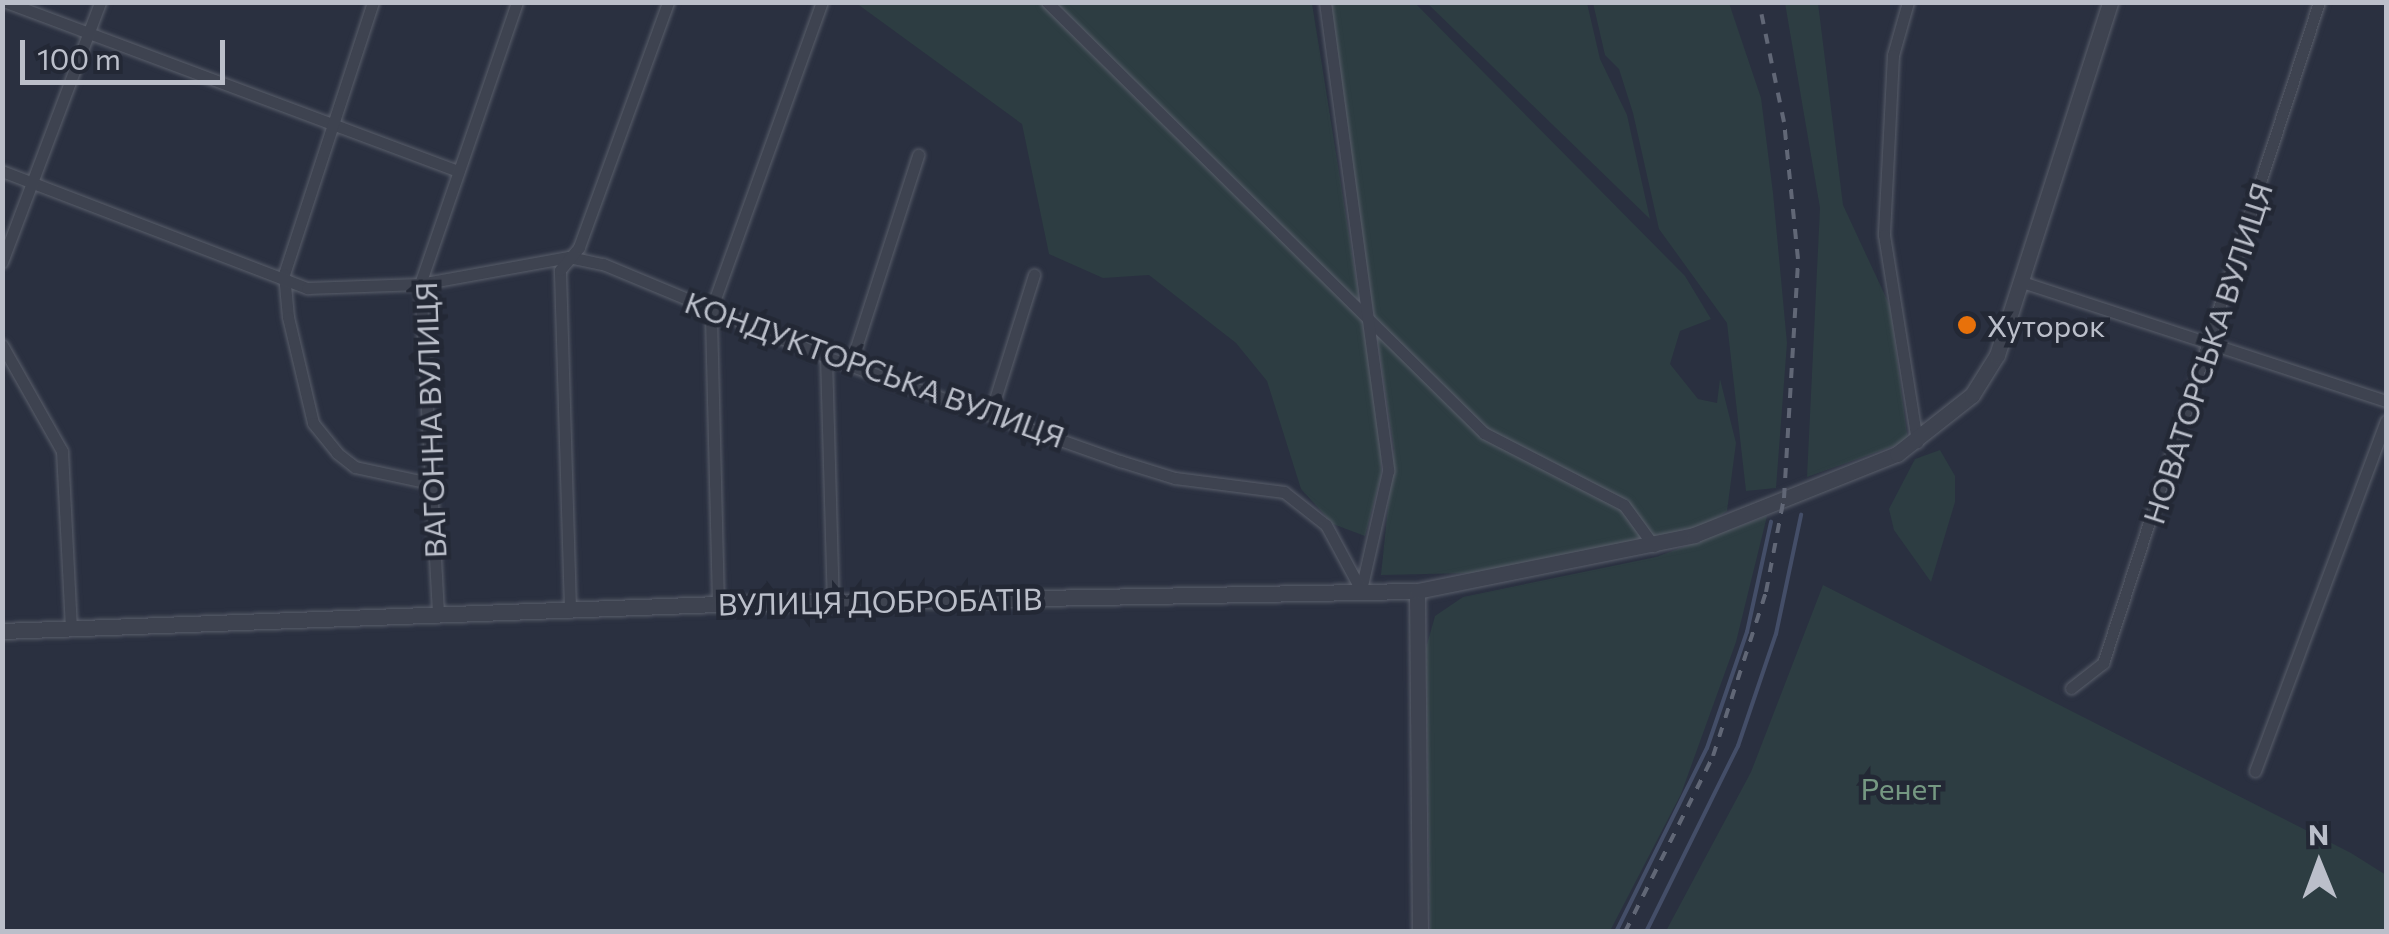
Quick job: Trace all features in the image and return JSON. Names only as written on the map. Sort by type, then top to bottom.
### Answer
[{"type":"street","points":[[6,2],[336,120],[458,171]]},
{"type":"street","points":[[2,262],[100,2]]},
{"type":"street","points":[[373,2],[284,274],[314,423],[355,467],[429,483]]},
{"type":"street","name":"ВАГОННА ВУЛИЦЯ","points":[[438,614],[420,284],[517,2]]},
{"type":"street","points":[[570,609],[559,284],[668,2]]},
{"type":"street","points":[[718,604],[711,310],[822,2]]},
{"type":"street","points":[[1047,2],[1484,433],[1624,504],[1654,546]]},
{"type":"street","points":[[1325,2],[1388,471],[1360,590]]},
{"type":"street","points":[[1908,2],[1893,55],[1884,235],[1917,442]]},
{"type":"street","points":[[1917,442],[1984,376],[2022,282],[2110,2]]},
{"type":"street","name":"НОВАТОРСЬКА ВУЛИЦЯ","points":[[2071,688],[2103,662],[2211,342],[2319,2]]},
{"type":"street","points":[[850,366],[918,155]]},
{"type":"street","points":[[2,171],[284,274],[307,288],[420,284],[569,257]]},
{"type":"street","name":"КОНДУКТОРСЬКА ВУЛИЦЯ","points":[[569,257],[850,366],[1175,478],[1284,492],[1326,526],[1360,590]]},
{"type":"street","points":[[991,412],[1034,274]]},
{"type":"street","points":[[2022,282],[2384,397],[2386,421],[2255,772]]},
{"type":"street","points":[[4,353],[62,451],[71,628]]},
{"type":"street","points":[[826,357],[832,602]]},
{"type":"street","name":"ВУЛИЦЯ ДОБРОБАТІВ","points":[[2,631],[718,604],[1417,591],[1654,546],[1917,442]]},
{"type":"street","points":[[1417,591],[1420,932]]},
{"type":"green space","points":[[856,3],[1312,3],[1381,435],[1381,476],[1365,536],[1333,524],[1301,489],[1267,381],[1236,343],[1149,275],[1103,278],[1049,254],[1022,124]]},
{"type":"green space","points":[[1327,3],[1415,3],[1685,276],[1711,319],[1680,331],[1670,364],[1698,399],[1717,403],[1720,379],[1736,443],[1727,511],[1709,524],[1515,572],[1381,575],[1394,449]]},
{"type":"green space","points":[[1427,3],[1587,3],[1600,59],[1627,115],[1650,219]]},
{"type":"green space","points":[[1593,3],[1729,3],[1761,98],[1773,193],[1787,343],[1776,488],[1746,491],[1727,323],[1659,229],[1633,113],[1619,69],[1605,55]]},
{"type":"green space","points":[[1785,3],[1818,3],[1843,205],[1890,306],[1908,441],[1807,477],[1820,208]]},
{"type":"green space","points":[[1940,450],[1955,476],[1955,502],[1931,582],[1894,530],[1889,509],[1915,459]]},
{"type":"green space","points":[[1767,516],[1736,642],[1681,794],[1610,931],[1430,931],[1426,648],[1435,616],[1463,597],[1656,557]]},
{"type":"green space","name":"Ренет","points":[[1823,585],[2351,853],[2386,875],[2386,931],[1666,931],[1751,772]]},
{"type":"waterway","points":[[1646,932],[1738,746],[1776,634],[1801,515]]},
{"type":"waterway","points":[[1616,932],[1707,748],[1747,632],[1771,522]]},
{"type":"railway","points":[[1625,932],[1713,756],[1766,592],[1784,498],[1798,259],[1784,122],[1759,2]]},
{"type":"place","name":"Хуторок","points":[[1967,325]]}]
